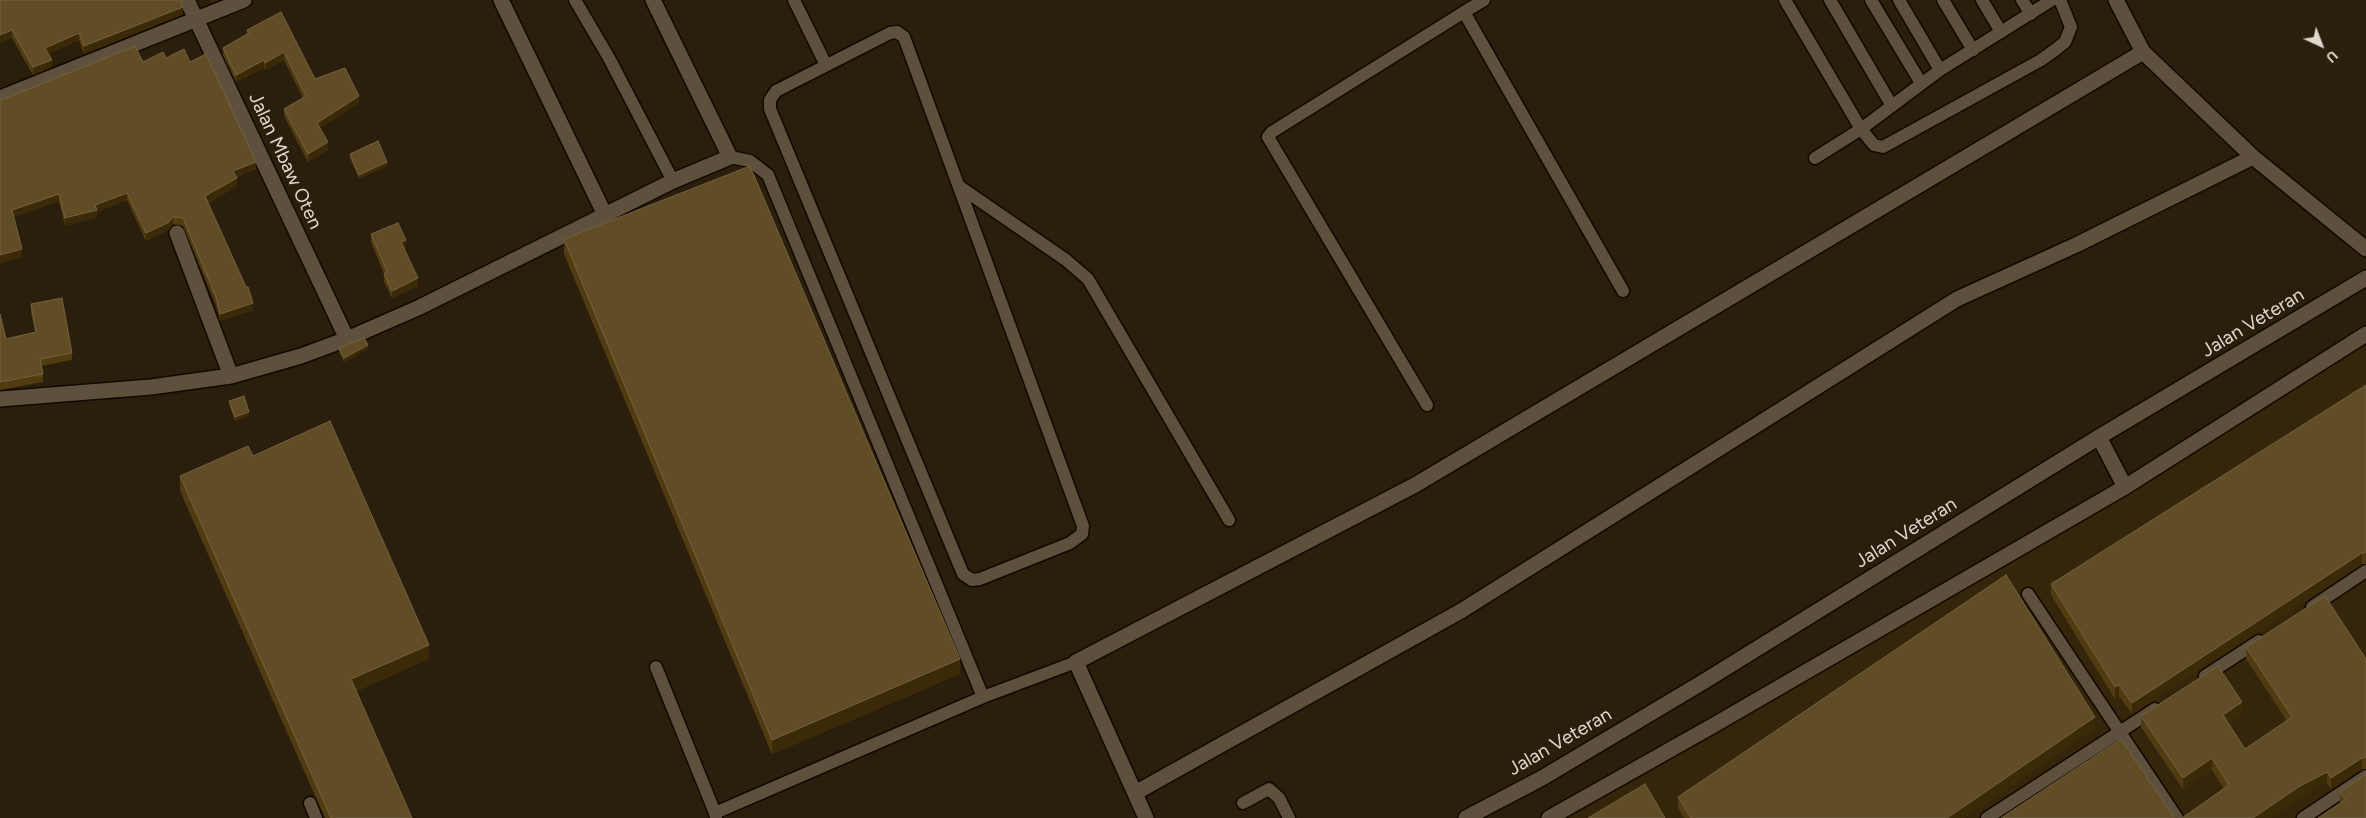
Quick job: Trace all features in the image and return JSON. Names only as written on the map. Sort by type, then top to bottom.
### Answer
[{"type":"street","name":"Jalan Mbaw Oten","points":[[187,0],[348,339]]},
{"type":"street","points":[[0,98],[244,0]]},
{"type":"street","points":[[500,0],[600,204]]},
{"type":"street","points":[[0,399],[152,388],[231,376],[301,356],[348,339],[476,281],[600,204],[673,181],[725,148],[653,0]]},
{"type":"street","points":[[2116,0],[2143,52],[2253,157],[2366,249]]},
{"type":"street","points":[[1146,818],[1076,662],[1415,485],[2143,52]]},
{"type":"street","points":[[1135,793],[1461,611],[1957,299],[2076,246],[2253,157]]},
{"type":"street","points":[[177,233],[231,376]]},
{"type":"street","name":"Jalan Veteran","points":[[1466,818],[1542,778],[1686,692],[2099,437],[2366,278]]},
{"type":"street","points":[[1549,818],[1714,725],[2125,487],[2366,334]]},
{"type":"street","points":[[2099,437],[2125,487]]},
{"type":"lane","points":[[575,0],[613,66],[673,181]]},
{"type":"lane","points":[[794,0],[826,65]]},
{"type":"lane","points":[[1427,404],[1268,137],[1272,132],[1484,0]]},
{"type":"lane","points":[[1786,0],[1861,129],[1874,145],[1883,147],[2042,60],[2064,42],[2071,27],[2060,0]]},
{"type":"lane","points":[[1830,0],[1892,106]]},
{"type":"lane","points":[[1871,0],[1921,83]]},
{"type":"lane","points":[[1899,0],[1940,70]]},
{"type":"lane","points":[[1943,0],[1973,50]]},
{"type":"lane","points":[[1982,0],[2001,32]]},
{"type":"lane","points":[[2022,0],[2031,14]]},
{"type":"lane","points":[[1815,158],[1861,129],[1940,70],[2052,0]]},
{"type":"lane","points":[[1464,12],[1623,291]]},
{"type":"lane","points":[[898,32],[904,37],[960,187],[1083,526],[1082,534],[1070,543],[980,579],[972,580],[963,574],[770,108],[770,100],[776,91],[890,33],[898,32]]},
{"type":"lane","points":[[725,148],[768,174],[983,697]]},
{"type":"lane","points":[[960,187],[1066,260],[1088,279],[1229,520]]},
{"type":"lane","points":[[2300,614],[2366,571]]},
{"type":"lane","points":[[2028,594],[2177,818]]},
{"type":"lane","points":[[2194,684],[2268,636]]},
{"type":"lane","points":[[656,667],[716,816],[983,697],[1076,662]]},
{"type":"lane","points":[[1987,818],[2170,700]]},
{"type":"lane","points":[[2303,818],[2366,776]]},
{"type":"lane","points":[[1243,803],[1269,789],[1279,798],[1288,818]]},
{"type":"lane","points":[[310,803],[316,818]]},
{"type":"shaded area","points":[[2366,334],[2366,818],[1549,818],[1714,725]]},
{"type":"building","points":[[0,0],[181,0],[183,7],[84,46],[79,33],[45,48],[52,60],[33,67],[12,30],[0,35]]},
{"type":"building","points":[[281,12],[315,79],[345,68],[359,96],[317,123],[328,142],[308,154],[284,109],[306,96],[284,52],[265,63],[264,60],[236,75],[223,48],[249,33],[247,30]]},
{"type":"building","points":[[135,46],[143,62],[163,52],[166,58],[184,49],[190,62],[206,54],[256,162],[233,171],[237,178],[205,196],[246,287],[248,287],[253,303],[220,314],[216,297],[183,218],[173,217],[168,223],[146,233],[127,193],[95,205],[97,210],[65,218],[59,194],[12,210],[22,249],[0,255],[0,99]]},
{"type":"building","points":[[378,141],[387,162],[359,175],[350,154]]},
{"type":"building","points":[[750,166],[960,659],[772,740],[564,239]]},
{"type":"building","points":[[398,223],[406,240],[401,242],[418,278],[392,291],[384,274],[387,272],[371,234]]},
{"type":"building","points":[[62,298],[72,353],[40,359],[43,374],[0,382],[0,314],[6,339],[36,332],[31,304]]},
{"type":"building","points":[[364,338],[368,345],[344,358],[339,348]]},
{"type":"building","points":[[2366,385],[2366,552],[2132,703],[2119,685],[2115,687],[2051,584]]},
{"type":"building","points":[[244,396],[249,412],[235,417],[229,401]]},
{"type":"building","points":[[330,421],[429,645],[351,679],[412,818],[331,818],[180,476],[248,446],[253,456]]},
{"type":"building","points":[[2006,575],[2095,717],[1947,818],[1691,818],[1678,797]]},
{"type":"building","points":[[2325,596],[2366,659],[2366,757],[2331,778],[2327,772],[2300,786],[2253,818],[2182,818],[2229,785],[2212,758],[2183,778],[2141,716],[2218,666],[2242,702],[2223,715],[2245,749],[2292,717],[2246,647]]},
{"type":"building","points":[[2121,739],[2174,818],[2001,818]]},
{"type":"building","points":[[2366,774],[2366,818],[2318,818],[2345,800],[2340,792]]},
{"type":"building","points":[[1645,784],[1665,818],[1588,818]]}]
